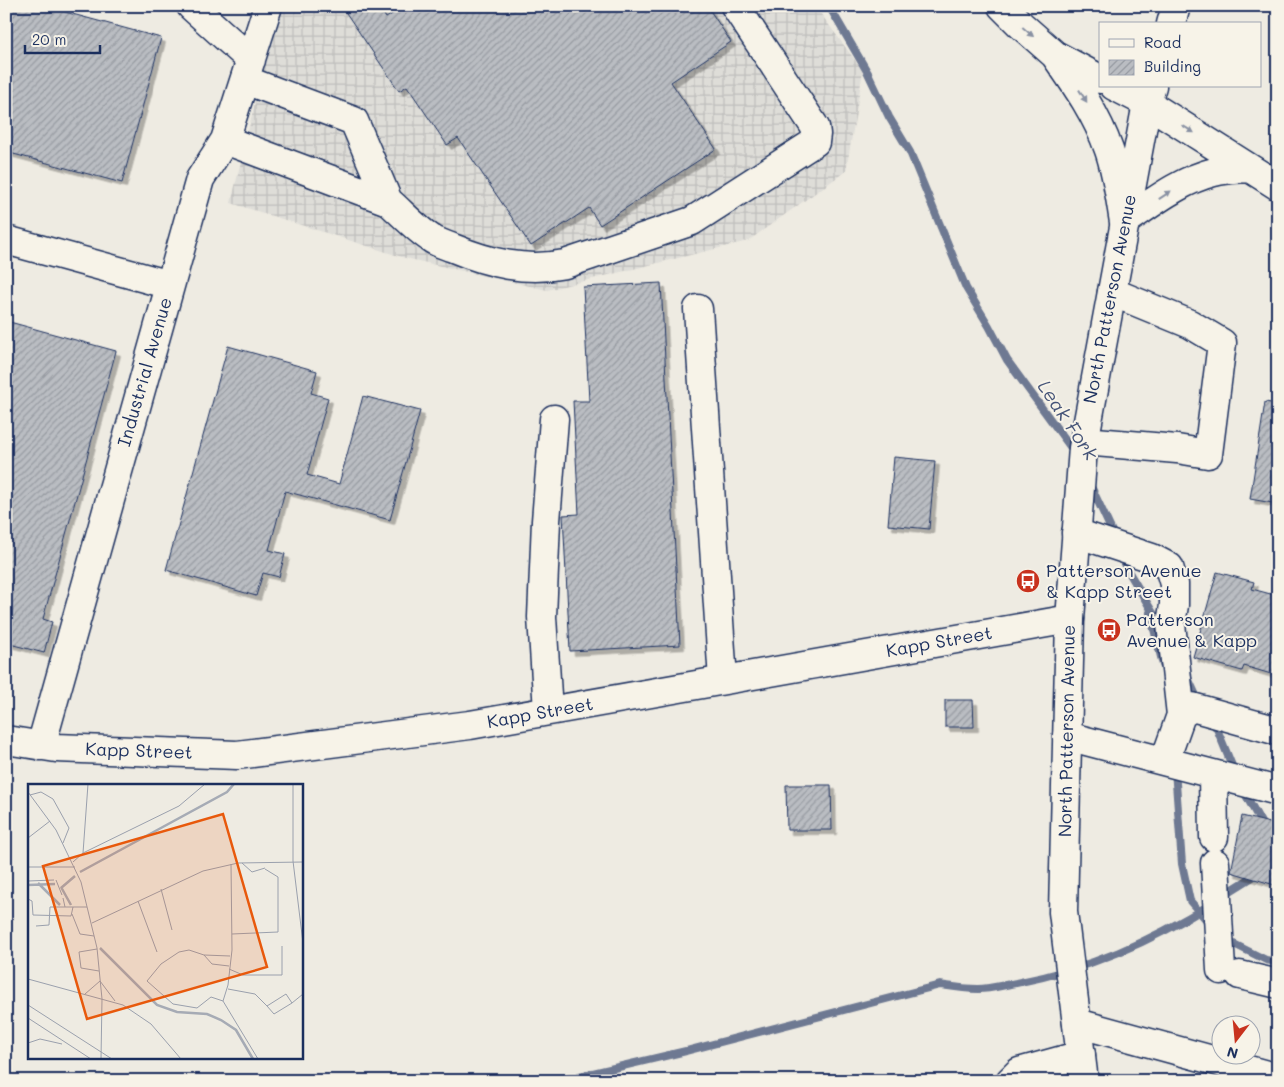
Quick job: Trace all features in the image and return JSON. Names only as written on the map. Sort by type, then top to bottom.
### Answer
[{"type":"main road","points":[[191,6],[248,70],[354,121],[388,201]]},
{"type":"main road","name":"Industrial Avenue","points":[[41,746],[200,179],[225,140],[268,6]]},
{"type":"main road","points":[[225,140],[388,201],[432,239],[478,258],[519,266],[565,264],[692,221],[815,142],[815,127],[735,6]]},
{"type":"main road","points":[[1002,6],[1020,25],[1055,55],[1099,78]]},
{"type":"main road","points":[[1172,22],[1176,6]]},
{"type":"main road","points":[[1055,55],[1085,99],[1100,126],[1115,169],[1124,222],[1176,188],[1199,176],[1215,171],[1249,168]]},
{"type":"main road","points":[[1122,88],[1149,95],[1249,168],[1278,186]]},
{"type":"main road","name":"North Patterson Avenue","points":[[1083,1068],[1063,912],[1070,619],[1084,441],[1149,95]]},
{"type":"main road","points":[[6,240],[170,285]]},
{"type":"main road","points":[[1084,441],[1177,449],[1208,454],[1222,343],[1190,324],[1112,292]]},
{"type":"main road","points":[[698,309],[723,680]]},
{"type":"main road","points":[[548,711],[542,616],[546,520],[554,419]]},
{"type":"main road","points":[[1076,533],[1152,558],[1169,567],[1174,584],[1174,605],[1170,624],[1181,715],[1165,760]]},
{"type":"main road","name":"Kapp Street","points":[[6,740],[56,748],[237,755],[470,725],[1070,619]]},
{"type":"main road","points":[[1181,715],[1192,707],[1278,731]]},
{"type":"main road","points":[[1067,736],[1278,791]]},
{"type":"main road","points":[[1213,774],[1214,850],[1230,972],[1278,984]]},
{"type":"main road","points":[[1077,1023],[1278,1078]]},
{"type":"main road","points":[[1010,1081],[1020,1072],[1083,1068]]},
{"type":"shaded area","points":[[278,6],[815,6],[863,71],[846,171],[748,241],[547,290],[405,258],[231,203]]},
{"type":"building","points":[[6,6],[43,6],[161,38],[122,183],[6,152]]},
{"type":"building","points":[[378,6],[386,18],[404,6],[707,6],[731,42],[671,82],[716,149],[600,225],[589,208],[531,246],[458,138],[447,145],[407,86],[399,91],[342,7]]},
{"type":"building","points":[[661,283],[680,645],[570,651],[563,515],[579,514],[573,401],[589,401],[583,287]]},
{"type":"building","points":[[6,321],[116,351],[43,619],[52,622],[44,653],[6,643]]},
{"type":"building","points":[[228,346],[317,371],[311,393],[328,398],[307,475],[339,484],[363,396],[420,411],[390,520],[285,491],[269,550],[285,554],[279,577],[263,573],[256,596],[166,570]]},
{"type":"building","points":[[1265,402],[1278,404],[1278,504],[1250,499]]},
{"type":"building","points":[[894,457],[935,461],[929,529],[888,525]]},
{"type":"building","points":[[1217,572],[1254,582],[1252,589],[1278,596],[1278,676],[1244,666],[1242,671],[1193,657]]},
{"type":"building","points":[[945,700],[973,700],[974,727],[945,727]]},
{"type":"building","points":[[786,785],[831,785],[832,830],[787,830]]},
{"type":"building","points":[[1242,816],[1278,825],[1278,886],[1231,872]]},
{"type":"waterway","name":"Leak Fork","points":[[829,6],[868,73],[889,117],[910,152],[966,288],[1007,360],[1074,452]]},
{"type":"waterway","name":"Leak Fork","points":[[1089,482],[1116,540]]},
{"type":"waterway","name":"Leak Fork","points":[[1122,555],[1127,569],[1162,628]]},
{"type":"waterway","points":[[1150,613],[1163,665]]},
{"type":"waterway","name":"Leak Fork","points":[[1188,678],[1199,702]]},
{"type":"waterway","name":"Leak Fork","points":[[1211,720],[1217,729],[1235,773]]},
{"type":"waterway","points":[[1175,770],[1182,864],[1190,901],[1211,925]]},
{"type":"waterway","name":"Leak Fork","points":[[1243,790],[1264,828]]},
{"type":"waterway","points":[[1222,896],[1259,873]]},
{"type":"waterway","points":[[559,1081],[686,1051],[940,985],[983,989],[1069,970],[1142,942],[1213,903]]},
{"type":"waterway","points":[[1226,940],[1266,960],[1278,962]]},
{"type":"place","name":"Patterson Avenue & Kapp Street","points":[[1028,581]]},
{"type":"place","name":"Patterson Avenue & Kapp","points":[[1109,630]]}]
